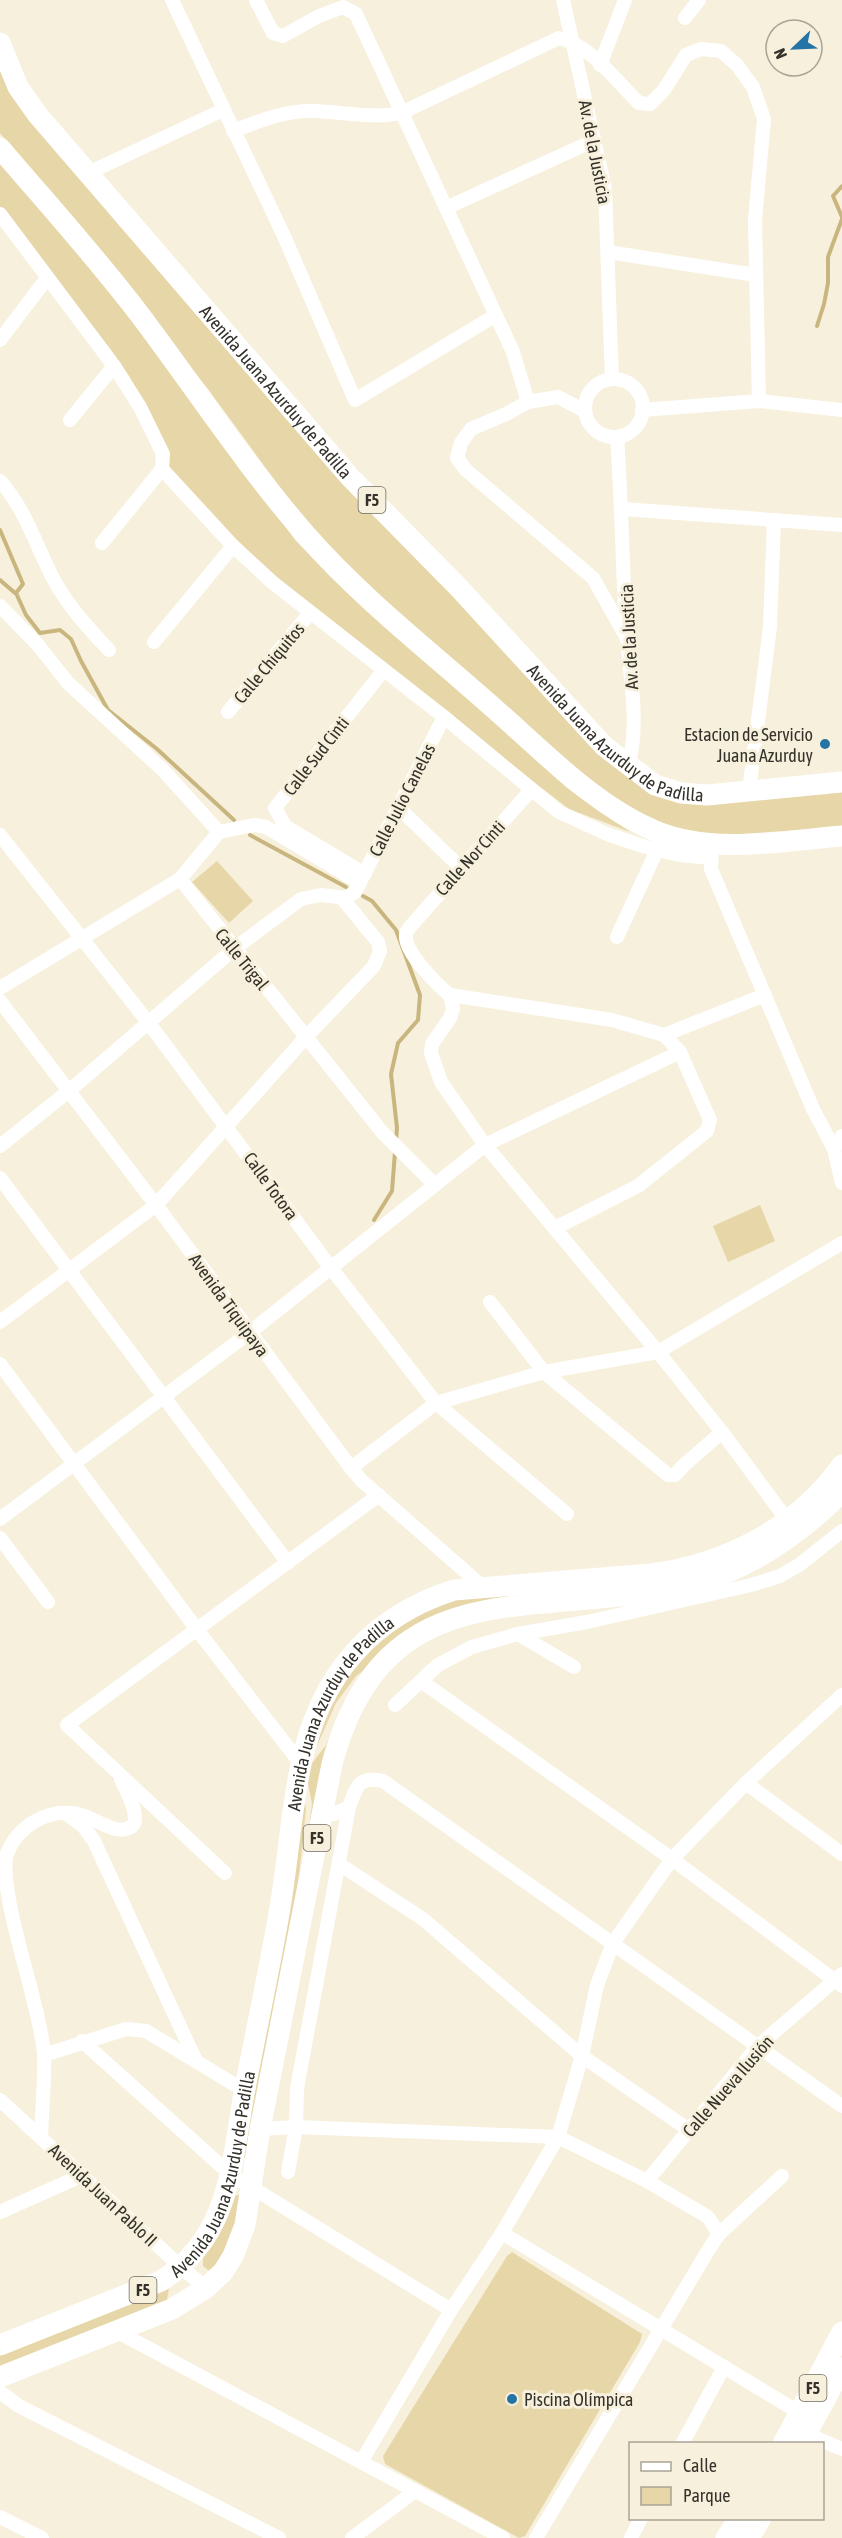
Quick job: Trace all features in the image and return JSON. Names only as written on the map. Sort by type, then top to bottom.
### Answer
[{"type":"highway","name":"Avenida Juana Azurduy de Padilla","points":[[0,43],[18,87],[37,114],[350,477],[460,589],[604,746],[656,785],[681,793],[707,795],[842,782]]},
{"type":"highway","points":[[0,148],[138,312],[277,500],[306,535],[344,574],[575,780],[622,814],[655,831],[712,851],[731,845],[842,836]]},
{"type":"highway","name":"Avenida Juana Azurduy de Padilla","points":[[0,2345],[161,2281],[182,2268],[208,2236],[218,2218],[230,2174],[280,1907],[301,1764],[310,1731],[328,1689],[365,1640],[402,1612],[430,1598],[454,1590],[611,1579],[677,1571],[726,1556],[756,1542],[840,1480]]},
{"type":"highway","name":"Avenida Juana Azurduy de Padilla","points":[[0,2378],[172,2309],[206,2288],[223,2272],[234,2256],[245,2225],[261,2129],[332,1764],[345,1722],[376,1673],[395,1652],[427,1629],[465,1614],[496,1607],[621,1595],[692,1583],[723,1574],[777,1547],[804,1528],[840,1480]]},
{"type":"highway","points":[[305,1909],[300,1880],[309,1805],[301,1764],[320,1748],[340,1703],[346,1695],[376,1673]]},
{"type":"highway","name":"F5","points":[[796,2432],[842,2332]]},
{"type":"highway","name":"F5","points":[[796,2432],[842,2368]]},
{"type":"highway","points":[[726,2538],[738,2520]]},
{"type":"highway","points":[[749,2538],[760,2520]]},
{"type":"street","points":[[172,0],[284,236],[355,400],[496,315]]},
{"type":"street","points":[[256,0],[273,33],[283,36],[319,16],[358,0]]},
{"type":"street","name":"Av. de la Justicia","points":[[563,0],[605,189],[612,379]]},
{"type":"street","points":[[600,64],[625,0]]},
{"type":"street","points":[[685,18],[699,0]]},
{"type":"street","points":[[343,7],[356,14],[513,352],[528,402]]},
{"type":"street","points":[[233,131],[270,116],[289,112],[312,111],[386,116],[402,113],[558,38],[572,41],[600,64],[639,103],[650,104],[664,90],[686,55],[700,49],[721,51],[736,65],[753,87],[764,119],[756,197],[759,401]]},
{"type":"street","points":[[88,173],[223,110]]},
{"type":"street","points":[[446,208],[595,140]]},
{"type":"street","points":[[0,214],[114,366],[140,407],[163,454],[162,469],[102,543]]},
{"type":"street","points":[[608,252],[756,275]]},
{"type":"street","points":[[0,340],[47,278]]},
{"type":"street","points":[[70,420],[114,366]]},
{"type":"street","points":[[612,379],[631,384],[638,392],[642,410],[634,428],[617,436],[600,433],[587,420],[585,411],[589,393],[595,386],[612,379]]},
{"type":"street","points":[[585,411],[558,397],[528,402],[471,429],[461,442],[457,458],[466,470],[593,578],[627,638]]},
{"type":"street","points":[[642,410],[759,401],[842,410]]},
{"type":"street","name":"Av. de la Justicia","points":[[617,436],[634,731],[633,750],[628,766]]},
{"type":"street","points":[[162,469],[233,546],[310,613],[444,717],[559,812],[607,834],[657,850],[712,851],[711,868],[813,1109],[834,1149],[842,1183]]},
{"type":"street","points":[[0,481],[28,519],[56,582],[82,622],[110,650]]},
{"type":"street","points":[[623,509],[842,525]]},
{"type":"street","points":[[749,791],[770,627],[774,520]]},
{"type":"street","points":[[154,642],[233,546]]},
{"type":"street","points":[[0,606],[38,645],[68,683],[163,770],[219,832]]},
{"type":"street","name":"Calle Chiquitos","points":[[228,712],[310,613]]},
{"type":"street","name":"Calle Sud Cinti","points":[[362,878],[285,826],[275,808],[383,671]]},
{"type":"street","name":"Calle Julio Canelas","points":[[362,878],[444,717]]},
{"type":"street","name":"Calle Nor Cinti","points":[[450,995],[437,985],[410,949],[406,936],[410,927],[531,790]]},
{"type":"street","points":[[398,807],[461,868]]},
{"type":"street","points":[[0,987],[180,879],[219,832],[254,825],[266,827],[362,878],[355,892],[347,898],[321,895],[301,899],[234,949],[70,1090],[0,1146]]},
{"type":"street","name":"Calle Totora","points":[[0,835],[148,1022],[331,1268],[436,1403],[567,1514]]},
{"type":"street","points":[[618,937],[657,850]]},
{"type":"street","name":"Calle Trigal","points":[[180,879],[382,1132],[435,1185]]},
{"type":"street","points":[[0,1322],[156,1205],[306,1037],[374,966],[380,951],[378,942],[342,898]]},
{"type":"street","points":[[555,1228],[638,1186],[707,1131],[710,1120],[680,1052],[664,1035],[612,1020],[450,995],[453,1009],[450,1018],[432,1044],[431,1053],[441,1082],[485,1145],[658,1352],[722,1432],[787,1520]]},
{"type":"street","points":[[664,1035],[765,995]]},
{"type":"street","name":"Avenida Tiquipaya","points":[[0,1001],[70,1090],[351,1467],[379,1495],[483,1587]]},
{"type":"street","points":[[0,1519],[249,1333],[485,1145],[680,1052]]},
{"type":"street","points":[[834,1149],[842,1136]]},
{"type":"street","points":[[0,1178],[288,1563]]},
{"type":"street","points":[[351,1467],[436,1403],[544,1372],[658,1352],[842,1242]]},
{"type":"street","points":[[490,1302],[544,1372],[668,1475],[675,1475],[722,1432]]},
{"type":"street","points":[[0,1364],[198,1631],[301,1764]]},
{"type":"street","points":[[225,1873],[67,1725],[198,1631],[379,1495]]},
{"type":"street","points":[[395,1705],[438,1665],[472,1647],[518,1634],[599,1620],[770,1579],[799,1565],[842,1531]]},
{"type":"street","points":[[0,1538],[48,1602]]},
{"type":"street","points":[[518,1634],[574,1667]]},
{"type":"street","points":[[421,1681],[839,1980]]},
{"type":"street","points":[[361,2462],[451,2310],[502,2233],[558,2137],[582,2056],[597,1984],[613,1943],[672,1859],[746,1783],[842,1695]]},
{"type":"street","points":[[41,2137],[44,2055],[37,2021],[7,1919],[2,1883],[5,1857],[15,1839],[30,1824],[44,1815],[78,1814],[114,1829],[124,1830],[133,1826],[136,1820],[134,1810],[119,1774]]},
{"type":"street","points":[[288,2172],[296,2127],[297,2088],[349,1807],[361,1782],[369,1778],[383,1781],[842,2106]]},
{"type":"street","points":[[746,1783],[842,1854]]},
{"type":"street","points":[[322,1812],[334,1814],[349,1807]]},
{"type":"street","points":[[65,1813],[83,1826],[93,1841],[196,2061]]},
{"type":"street","points":[[339,1864],[423,1919],[582,2056],[689,2130]]},
{"type":"street","name":"Calle Nueva Ilusión","points":[[647,2181],[758,2046],[839,1980]]},
{"type":"street","points":[[44,2055],[82,2041],[126,2029],[146,2031],[245,2091]]},
{"type":"street","points":[[82,2041],[230,2174],[451,2310]]},
{"type":"street","name":"Avenida Juan Pablo II","points":[[0,2100],[206,2288]]},
{"type":"street","points":[[261,2129],[296,2127],[558,2137],[647,2181],[708,2217],[719,2234]]},
{"type":"street","points":[[0,2212],[83,2175]]},
{"type":"street","points":[[536,2538],[659,2328],[719,2234],[782,2176]]},
{"type":"street","points":[[502,2233],[724,2367],[796,2432],[823,2442]]},
{"type":"street","points":[[118,2332],[503,2538]]},
{"type":"street","points":[[683,2442],[724,2367]]},
{"type":"street","points":[[0,2392],[19,2406],[279,2538]]},
{"type":"street","points":[[824,2442],[842,2449]]},
{"type":"street","points":[[352,2538],[414,2492]]},
{"type":"street","points":[[0,2517],[42,2538]]},
{"type":"street","points":[[631,2538],[640,2520]]},
{"type":"green space","points":[[0,68],[17,99],[650,788],[842,790],[842,827],[726,835],[701,834],[670,827],[643,814],[605,792],[564,759],[340,560],[287,497],[208,389],[0,133]]},
{"type":"green space","points":[[0,162],[104,284],[200,408],[295,540],[330,576],[567,788],[630,832],[569,809],[443,712],[248,554],[169,470],[159,436],[129,376],[0,208]]},
{"type":"green space","points":[[217,861],[253,901],[229,923],[192,882]]},
{"type":"green space","points":[[760,1205],[775,1241],[728,1262],[713,1226]]},
{"type":"green space","points":[[550,1588],[507,1600],[367,1668],[356,1676],[336,1703],[317,1746],[333,1694],[370,1644],[441,1601]]},
{"type":"green space","points":[[352,1695],[304,1866],[312,1804],[307,1778],[310,1766],[326,1745],[344,1702]]},
{"type":"green space","points":[[303,1795],[306,1809],[294,1924],[246,2157],[243,2159]]},
{"type":"green space","points":[[234,2196],[240,2197],[235,2230],[214,2269],[208,2270],[203,2266],[203,2257]]},
{"type":"green space","name":"Piscina Olímpica","points":[[512,2252],[642,2334],[640,2342],[525,2536],[519,2538],[385,2464],[383,2456],[507,2256]]},
{"type":"green space","points":[[169,2288],[167,2300],[0,2370],[0,2355]]},
{"type":"waterway","points":[[842,186],[833,196],[842,217]]},
{"type":"waterway","points":[[817,326],[828,283],[828,257],[842,219]]},
{"type":"waterway","points":[[0,530],[23,584],[16,593],[26,615],[40,633],[60,630],[71,639],[108,710],[157,749],[234,820]]},
{"type":"waterway","points":[[0,580],[15,593]]},
{"type":"waterway","points":[[250,835],[346,887]]},
{"type":"waterway","points":[[363,896],[372,901],[396,930],[420,995],[418,1020],[398,1043],[391,1074],[397,1128],[396,1141]]},
{"type":"waterway","points":[[374,1220],[392,1191],[395,1152]]},
{"type":"place","name":"Estacion de Servicio Juana Azurduy","points":[[825,744]]},
{"type":"place","name":"Piscina Olímpica","points":[[512,2399]]}]
